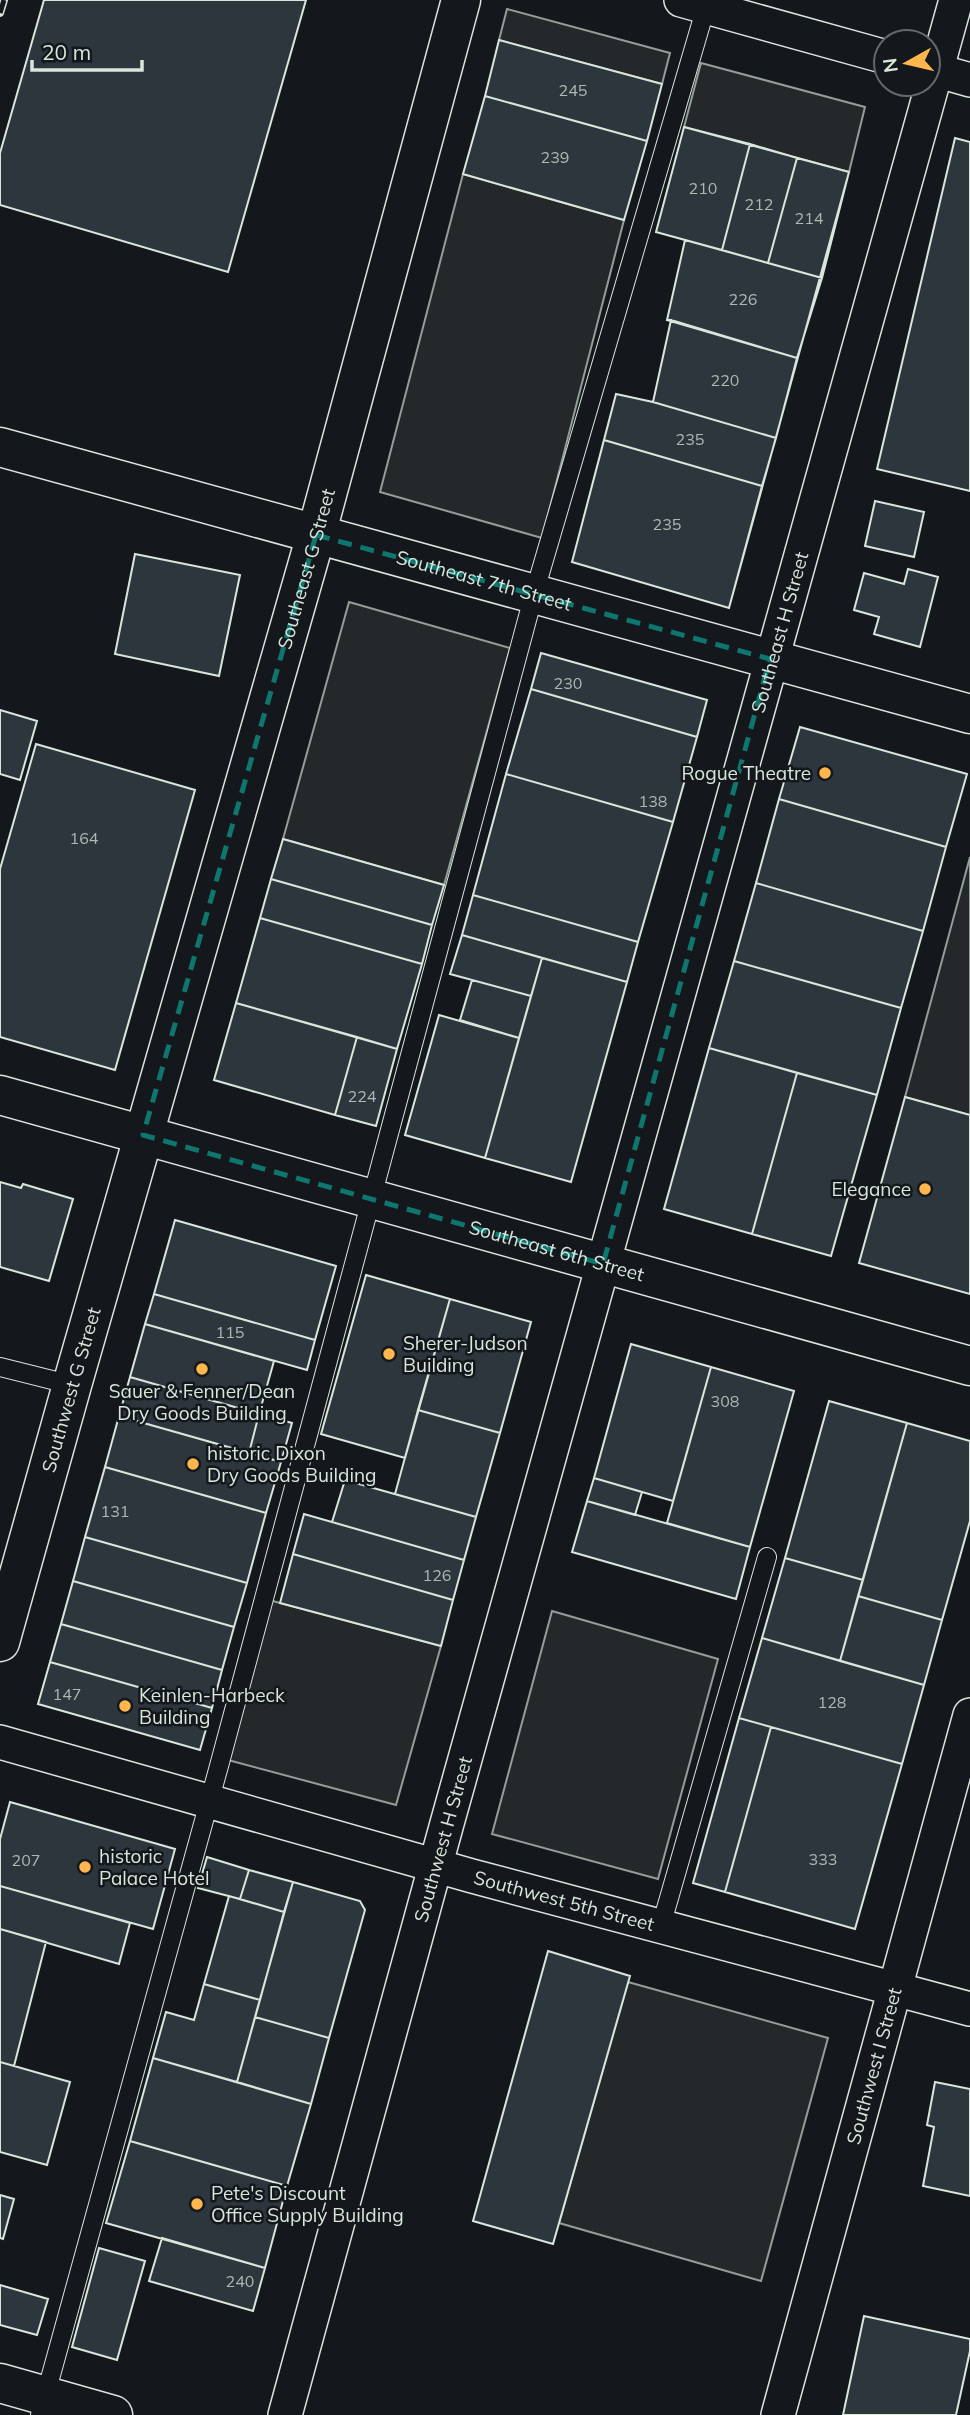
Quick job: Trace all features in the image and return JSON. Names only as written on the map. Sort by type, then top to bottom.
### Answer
[{"type":"main road","name":"Southeast G Street","points":[[143,1135],[316,535],[461,0]]},
{"type":"main road","name":"Southeast 7th Street","points":[[0,447],[970,714]]},
{"type":"main road","name":"Southeast 6th Street","points":[[0,1095],[970,1366]]},
{"type":"main road","name":"Southwest G Street","points":[[0,1642],[143,1135]]},
{"type":"main road","points":[[0,2384],[42,2406],[113,2415]]},
{"type":"street","name":"Southeast H Street","points":[[942,41],[956,0]]},
{"type":"street","points":[[698,2],[872,53]]},
{"type":"street","points":[[942,73],[970,80]]},
{"type":"street","name":"Southeast H Street","points":[[603,1264],[783,623],[924,98]]},
{"type":"street","name":"Southwest H Street","points":[[285,2415],[603,1264]]},
{"type":"street","name":"Southwest I Street","points":[[778,2415],[970,1715]]},
{"type":"street","name":"Southwest 5th Street","points":[[0,1742],[435,1865],[970,2009]]},
{"type":"lane","points":[[42,2406],[209,1802],[534,594],[698,2]]},
{"type":"lane","points":[[0,1367],[72,1385]]},
{"type":"lane","points":[[662,1926],[767,1557]]},
{"type":"highlighted area","points":[[316,535],[770,659],[603,1264],[143,1135]]},
{"type":"shaded area","points":[[507,9],[670,53],[662,84],[499,40]]},
{"type":"shaded area","points":[[701,63],[865,107],[849,172],[684,127]]},
{"type":"shaded area","points":[[463,174],[624,220],[542,538],[380,492]]},
{"type":"shaded area","points":[[349,602],[510,648],[444,885],[283,839]]},
{"type":"shaded area","points":[[970,857],[970,1115],[905,1097]]},
{"type":"shaded area","points":[[269,1600],[441,1646],[396,1805],[228,1760]]},
{"type":"shaded area","points":[[552,1611],[718,1659],[658,1879],[492,1834]]},
{"type":"shaded area","points":[[628,1982],[828,2038],[761,2281],[559,2223]]},
{"type":"building","points":[[44,0],[306,0],[228,272],[0,205],[0,153]]},
{"type":"building","points":[[499,40],[662,84],[647,141],[485,96]]},
{"type":"building","points":[[485,96],[647,141],[624,220],[463,174]]},
{"type":"building","points":[[684,127],[849,172],[729,608],[572,562],[616,394],[653,402],[671,320],[667,320],[685,240],[656,232]]},
{"type":"building","points":[[684,127],[750,144],[722,250],[656,232]]},
{"type":"building","points":[[955,138],[970,142],[970,491],[877,469]]},
{"type":"building","points":[[750,144],[797,158],[768,263],[722,250]]},
{"type":"building","points":[[797,158],[849,172],[822,278],[768,263]]},
{"type":"building","points":[[685,240],[822,278],[797,358],[667,320]]},
{"type":"building","points":[[671,320],[797,358],[776,438],[653,402]]},
{"type":"building","points":[[616,394],[776,438],[762,486],[604,440]]},
{"type":"building","points":[[604,440],[762,486],[729,608],[572,562]]},
{"type":"building","points":[[875,501],[924,512],[914,557],[865,546]]},
{"type":"building","points":[[135,554],[240,575],[219,676],[115,654]]},
{"type":"building","points":[[908,569],[938,577],[920,647],[874,634],[879,617],[854,610],[864,573],[904,584]]},
{"type":"building","points":[[541,653],[707,700],[697,737],[531,689]]},
{"type":"building","points":[[531,689],[697,737],[673,822],[506,774]]},
{"type":"building","points":[[0,710],[37,721],[20,780],[0,774]]},
{"type":"building","name":"Rogue Theatre","points":[[800,727],[967,774],[946,847],[779,799]]},
{"type":"building","points":[[36,744],[195,790],[115,1070],[0,1037],[0,869]]},
{"type":"building","points":[[506,774],[673,822],[638,942],[473,895]]},
{"type":"building","points":[[779,799],[946,847],[923,931],[756,883]]},
{"type":"building","points":[[283,839],[444,885],[432,925],[271,879]]},
{"type":"building","points":[[271,879],[432,925],[422,964],[260,918]]},
{"type":"building","points":[[756,883],[923,931],[901,1008],[734,961]]},
{"type":"building","points":[[473,895],[638,942],[627,982],[462,935]]},
{"type":"building","points":[[260,918],[422,964],[397,1049],[236,1003]]},
{"type":"building","points":[[462,935],[542,958],[531,996],[450,974]]},
{"type":"building","points":[[542,958],[627,982],[571,1182],[485,1158]]},
{"type":"building","points":[[734,961],[901,1008],[877,1095],[709,1048]]},
{"type":"building","points":[[472,980],[531,996],[519,1038],[460,1020]]},
{"type":"building","points":[[236,1003],[357,1037],[335,1115],[214,1080]]},
{"type":"building","points":[[439,1015],[519,1038],[485,1158],[405,1135]]},
{"type":"building","points":[[357,1037],[397,1049],[376,1126],[335,1115]]},
{"type":"building","points":[[709,1048],[797,1073],[752,1234],[664,1209]]},
{"type":"building","points":[[797,1073],[877,1095],[831,1256],[752,1234]]},
{"type":"building","name":"Elegance","points":[[905,1097],[970,1115],[970,1294],[859,1263]]},
{"type":"building","points":[[0,1182],[21,1188],[23,1184],[73,1199],[49,1281],[0,1267]]},
{"type":"building","points":[[175,1220],[336,1266],[315,1340],[154,1294]]},
{"type":"building","name":"Sherer-Judson Building","points":[[366,1275],[450,1299],[405,1458],[321,1434]]},
{"type":"building","points":[[154,1294],[315,1340],[307,1370],[145,1324]]},
{"type":"building","points":[[450,1299],[531,1322],[500,1433],[418,1410]]},
{"type":"building","name":"Sauer & Fenner/Dean Dry Goods Building","points":[[145,1324],[274,1361],[259,1414],[130,1377]]},
{"type":"building","points":[[631,1344],[711,1367],[673,1501],[594,1478]]},
{"type":"building","points":[[711,1367],[794,1391],[750,1547],[667,1523]]},
{"type":"building","points":[[130,1377],[259,1414],[249,1453],[119,1416]]},
{"type":"building","points":[[829,1401],[907,1423],[863,1580],[785,1558]]},
{"type":"building","points":[[418,1410],[500,1433],[476,1517],[395,1494]]},
{"type":"building","points":[[259,1414],[292,1423],[281,1462],[249,1453]]},
{"type":"building","name":"historic Dixon Dry Goods Building","points":[[119,1416],[281,1462],[266,1513],[105,1467]]},
{"type":"building","points":[[907,1423],[970,1441],[970,1521],[942,1620],[858,1596]]},
{"type":"building","points":[[105,1467],[266,1513],[247,1583],[85,1537]]},
{"type":"building","points":[[594,1478],[642,1492],[635,1515],[587,1501]]},
{"type":"building","points":[[345,1480],[476,1517],[464,1560],[332,1522]]},
{"type":"building","points":[[587,1501],[750,1547],[736,1599],[572,1552]]},
{"type":"building","points":[[304,1514],[464,1560],[453,1600],[293,1554]]},
{"type":"building","points":[[85,1537],[247,1583],[234,1627],[73,1581]]},
{"type":"building","points":[[293,1554],[453,1600],[441,1646],[280,1603]]},
{"type":"building","points":[[785,1558],[863,1580],[840,1661],[762,1638]]},
{"type":"building","points":[[73,1581],[234,1627],[222,1670],[61,1624]]},
{"type":"building","points":[[858,1596],[942,1620],[924,1685],[840,1661]]},
{"type":"building","points":[[61,1624],[222,1670],[212,1708],[50,1662]]},
{"type":"building","points":[[762,1638],[924,1685],[902,1764],[739,1718]]},
{"type":"building","name":"Keinlen-Harbeck Building","points":[[50,1662],[212,1708],[200,1750],[38,1704]]},
{"type":"building","points":[[739,1718],[771,1727],[725,1892],[693,1883]]},
{"type":"building","points":[[771,1727],[902,1764],[855,1929],[725,1892]]},
{"type":"building","name":"historic Palace Hotel","points":[[10,1802],[175,1849],[153,1929],[0,1886],[0,1839]]},
{"type":"building","points":[[207,1857],[249,1870],[240,1899],[198,1888]]},
{"type":"building","points":[[249,1870],[293,1882],[284,1912],[240,1899]]},
{"type":"building","points":[[293,1882],[360,1901],[365,1910],[329,2038],[255,2017]]},
{"type":"building","points":[[0,1886],[130,1923],[119,1964],[0,1929]]},
{"type":"building","points":[[229,1896],[284,1912],[260,2000],[204,1984]]},
{"type":"building","points":[[0,1929],[46,1942],[14,2066],[0,2062]]},
{"type":"building","points":[[548,1951],[630,1976],[553,2244],[473,2221]]},
{"type":"building","points":[[204,1984],[260,2000],[237,2082],[153,2058],[166,2012],[194,2020]]},
{"type":"building","points":[[255,2017],[329,2038],[311,2104],[237,2082]]},
{"type":"building","points":[[153,2058],[311,2104],[287,2186],[130,2141]]},
{"type":"building","points":[[0,2062],[70,2082],[47,2165],[0,2152]]},
{"type":"building","points":[[935,2082],[970,2089],[970,2196],[923,2186],[934,2127],[927,2125]]},
{"type":"building","name":"Pete's Discount Office Supply Building","points":[[130,2141],[287,2186],[265,2268],[106,2223]]},
{"type":"building","points":[[0,2195],[14,2199],[3,2239],[0,2238]]},
{"type":"building","points":[[162,2238],[265,2268],[253,2311],[149,2281]]},
{"type":"building","points":[[99,2248],[145,2261],[117,2360],[72,2347]]},
{"type":"building","points":[[0,2285],[48,2299],[37,2335],[0,2325]]},
{"type":"building","points":[[864,2316],[970,2339],[970,2351],[956,2415],[843,2415]]},
{"type":"railway","points":[[0,13],[4,0]]},
{"type":"place","name":"Rogue Theatre","points":[[825,773]]},
{"type":"place","name":"Elegance","points":[[925,1189]]},
{"type":"place","name":"Sherer-Judson Building","points":[[389,1354]]},
{"type":"place","name":"Sauer & Fenner/Dean Dry Goods Building","points":[[202,1369]]},
{"type":"place","name":"historic Dixon Dry Goods Building","points":[[193,1464]]},
{"type":"place","name":"Keinlen-Harbeck Building","points":[[125,1706]]},
{"type":"place","name":"historic Palace Hotel","points":[[85,1867]]},
{"type":"place","name":"Pete's Discount Office Supply Building","points":[[197,2204]]}]
